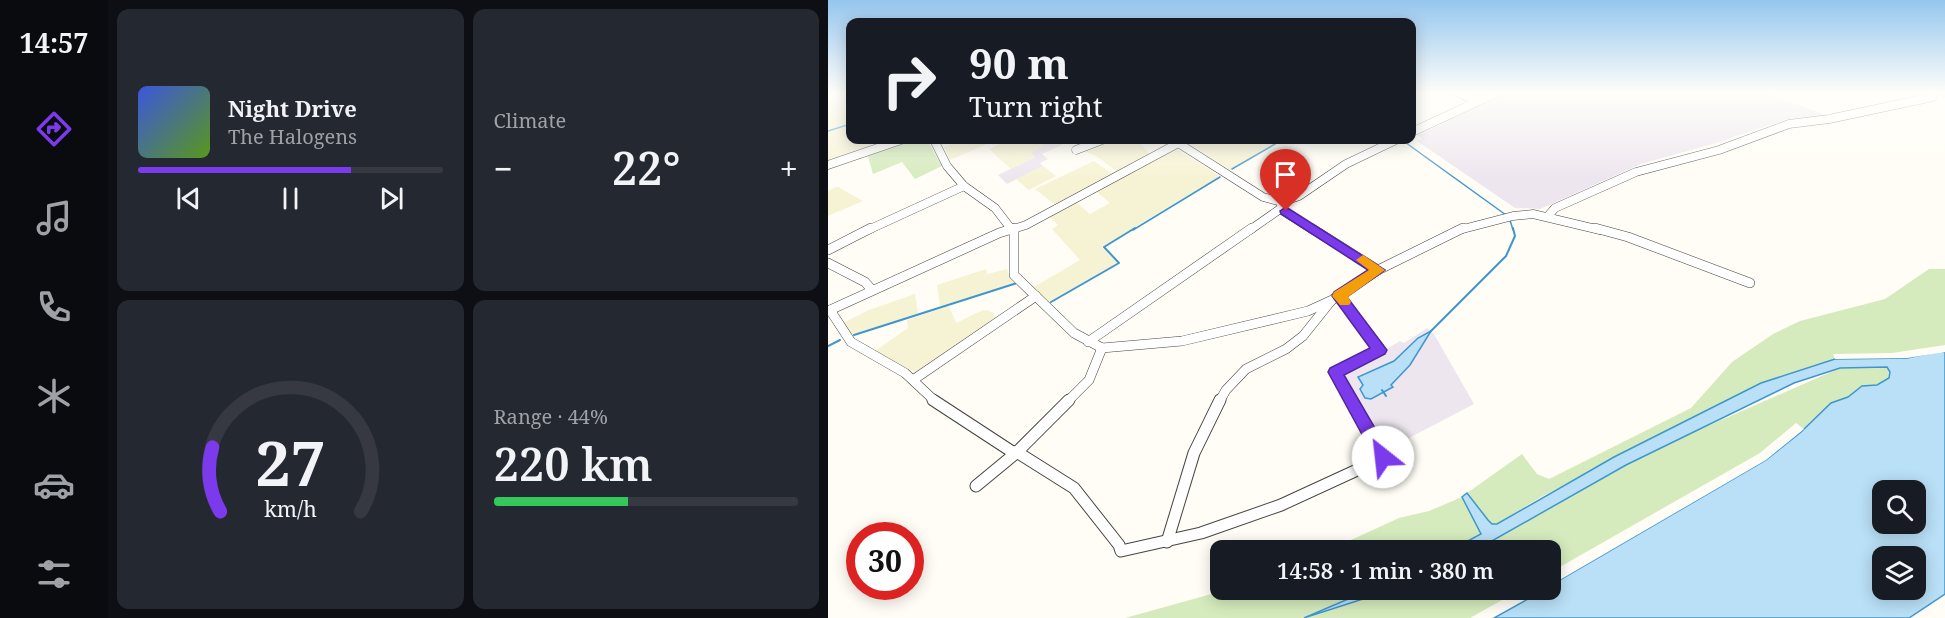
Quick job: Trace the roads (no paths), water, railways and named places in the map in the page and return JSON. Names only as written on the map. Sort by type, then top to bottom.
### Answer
[{"type":"street","points":[[1416,130],[1434,122]]},
{"type":"street","points":[[1548,216],[1555,208],[1577,197],[1636,172],[1719,150],[1789,124],[1805,122]]},
{"type":"street","points":[[828,165],[889,144]]},
{"type":"street","points":[[936,144],[947,166],[963,186],[995,208],[1014,232],[1014,275],[1074,333],[1102,348],[1182,341],[1308,311],[1335,298],[1378,270],[1460,229],[1508,217],[1533,214],[1634,239],[1750,283]]},
{"type":"street","points":[[1076,150],[1092,144]]},
{"type":"street","points":[[1173,144],[1026,225],[1012,229],[829,310],[851,342],[913,380],[930,398],[1074,488],[1119,545],[1121,551],[1201,533],[1281,505],[1383,457],[1335,372],[1377,352],[1379,347],[1335,298]]},
{"type":"street","points":[[1183,144],[1378,270]]},
{"type":"street","points":[[1088,342],[1281,206],[1340,168],[1388,144]]},
{"type":"street","points":[[828,250],[963,186]]},
{"type":"street","points":[[828,263],[865,282],[872,290]]},
{"type":"street","points":[[913,380],[1036,296]]},
{"type":"street","points":[[1167,542],[1205,425],[1230,386],[1251,366],[1294,344],[1313,326],[1335,298]]},
{"type":"street","points":[[976,486],[1016,453],[1089,380],[1102,348]]},
{"type":"water","points":[[1431,331],[1410,365],[1391,385],[1393,387],[1371,399],[1365,398],[1360,389],[1363,385],[1358,377],[1394,361],[1418,338]]},
{"type":"water","points":[[1945,352],[1945,594],[1909,618],[1494,618],[1526,600],[1561,600],[1561,579],[1766,460],[1801,432],[1831,403],[1848,397],[1862,386],[1877,385],[1889,378],[1890,372],[1887,367],[1840,368],[1794,383],[1626,465],[1494,540],[1470,540],[1481,534],[1462,497],[1467,493],[1488,520],[1492,524],[1497,524],[1614,457],[1761,383],[1835,359],[1907,358]]},
{"type":"water","points":[[1346,600],[1360,600],[1304,618]]},
{"type":"waterway","points":[[828,131],[846,125]]},
{"type":"waterway","points":[[1232,169],[1275,144]]},
{"type":"waterway","points":[[1408,144],[1506,215]]},
{"type":"waterway","points":[[1133,230],[1220,177]]},
{"type":"waterway","points":[[1510,220],[1513,230]]},
{"type":"waterway","points":[[1051,302],[1119,263],[1104,247],[1135,228]]},
{"type":"waterway","points":[[1430,332],[1506,256],[1515,236],[1513,228]]},
{"type":"waterway","points":[[854,335],[1017,283]]},
{"type":"waterway","points":[[828,346],[840,340]]},
{"type":"waterway","points":[[1382,390],[1386,396]]}]
